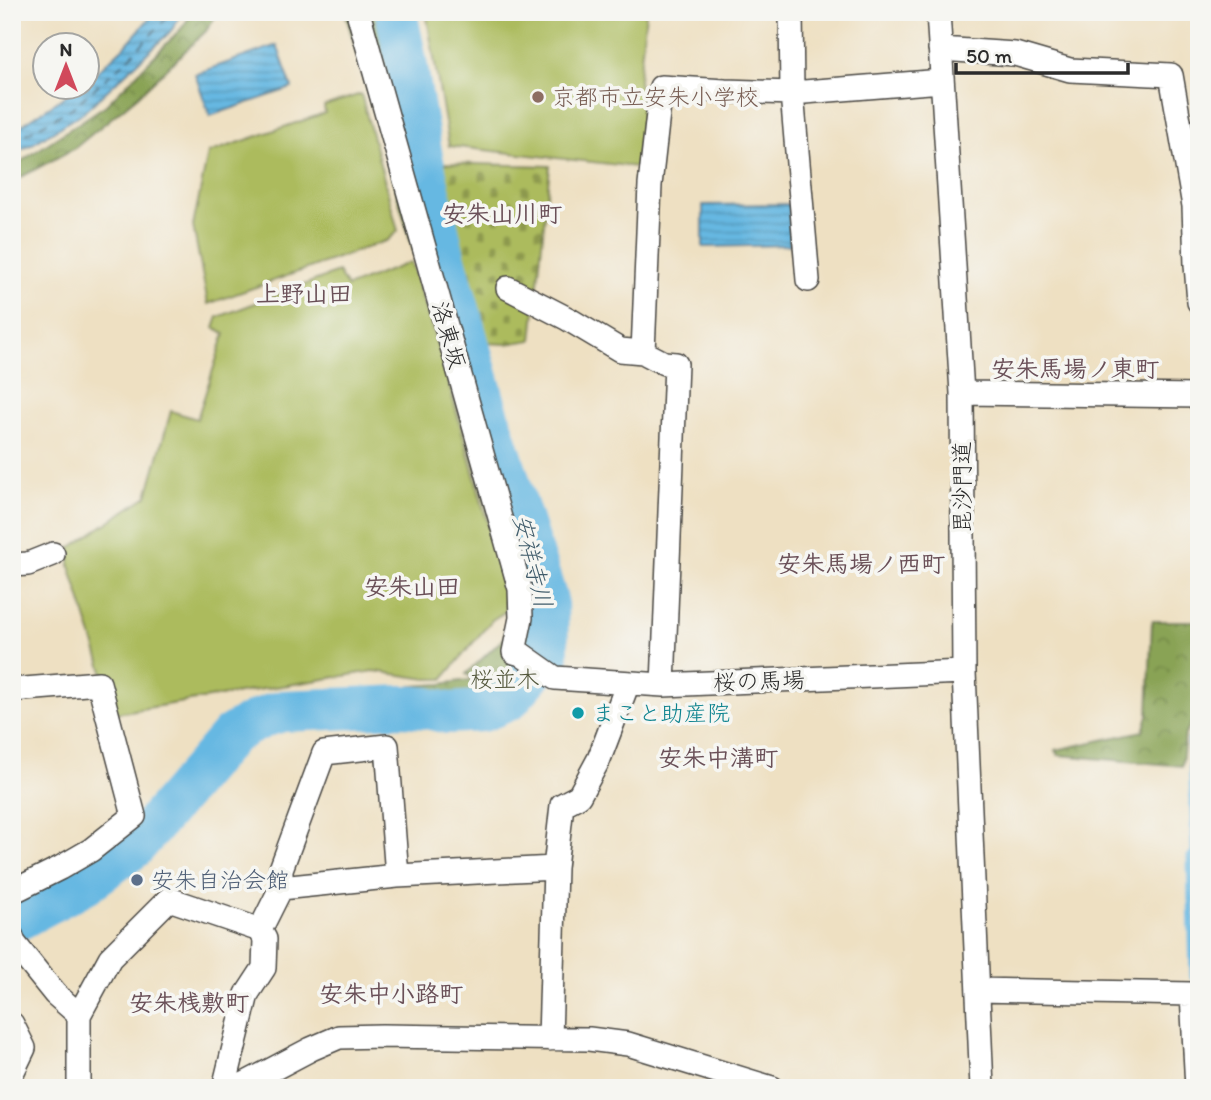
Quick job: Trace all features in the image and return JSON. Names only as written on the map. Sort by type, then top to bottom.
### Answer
[{"type":"street","name":"洛東坂","points":[[358,12],[520,589],[521,618],[514,652],[555,678]]},
{"type":"street","points":[[791,12],[792,93],[808,279]]},
{"type":"street","name":"毘沙門道","points":[[938,12],[962,393],[964,672],[982,1088]]},
{"type":"street","points":[[940,49],[1015,54],[1069,70],[1171,75],[1194,206],[1199,302]]},
{"type":"street","points":[[643,352],[650,185],[661,87],[792,93],[942,81]]},
{"type":"street","points":[[508,288],[620,349],[643,352],[664,362],[676,364],[663,685]]},
{"type":"street","points":[[962,393],[1199,396]]},
{"type":"street","points":[[12,565],[29,564],[53,555]]},
{"type":"street","name":"桜の馬場","points":[[555,678],[663,685],[964,672]]},
{"type":"street","points":[[12,691],[99,683],[134,816],[91,850],[60,869],[12,892]]},
{"type":"street","points":[[550,1039],[555,869],[562,805],[579,796],[599,759],[628,683]]},
{"type":"street","points":[[260,930],[281,888],[281,869],[324,753],[387,746],[397,876]]},
{"type":"street","points":[[281,888],[397,876],[555,869]]},
{"type":"street","points":[[79,1088],[79,1015],[110,958],[169,899],[260,930],[265,939],[264,968],[247,994],[224,1088]]},
{"type":"street","points":[[13,940],[55,994],[79,1015]]},
{"type":"street","points":[[978,990],[1192,994],[1197,1088]]},
{"type":"street","points":[[12,1024],[24,1048],[12,1073]]},
{"type":"street","points":[[237,1088],[339,1037],[382,1036],[589,1039],[628,1044],[772,1088]]},
{"type":"green space","points":[[193,12],[218,12],[206,31],[138,96],[75,148],[12,182],[12,166],[106,105],[181,29]]},
{"type":"green space","name":"桜並木","points":[[345,12],[392,12],[406,61],[422,157],[443,252],[486,407],[547,600],[548,655],[523,711],[480,719],[404,706],[283,711],[296,695],[475,679],[466,674],[504,638],[511,608],[507,579]]},
{"type":"green space","name":"京都市立安朱小学校","points":[[426,12],[646,12],[639,79],[642,116],[636,167],[449,146]]},
{"type":"green space","points":[[361,94],[398,231],[388,240],[208,304],[193,226],[208,153],[325,113],[324,106]]},
{"type":"green space","points":[[442,163],[550,166],[532,340],[506,344],[485,343]]},
{"type":"green space","points":[[411,262],[443,364],[503,578],[506,611],[492,620],[443,679],[374,671],[116,713],[70,566],[70,548],[147,496],[171,411],[197,419],[225,333],[214,328],[218,317],[338,272],[347,287]]},
{"type":"green space","points":[[1152,621],[1199,621],[1199,710],[1185,734],[1182,766],[1058,755],[1056,750],[1143,731],[1148,715]]},
{"type":"water","points":[[155,12],[183,12],[171,31],[102,95],[102,67]]},
{"type":"water","points":[[277,45],[292,88],[210,116],[195,74]]},
{"type":"water","points":[[56,102],[95,102],[84,112],[29,146],[12,153],[12,131]]},
{"type":"water","points":[[789,204],[790,245],[703,247],[703,205]]},
{"type":"waterway","name":"安祥寺川","points":[[12,923],[86,883],[134,848],[231,735],[256,721],[283,711],[404,706],[448,713],[483,711],[509,700],[548,655],[547,600],[486,407],[443,252],[422,157],[396,12]]},
{"type":"waterway","points":[[1193,977],[1191,740],[1199,724]]},
{"type":"ferry route","points":[[12,142],[72,108],[127,60],[170,12]]},
{"type":"place","name":"京都市立安朱小学校","points":[[538,97]]},
{"type":"place","name":"まこと助産院","points":[[578,713]]},
{"type":"place","name":"安朱自治会館","points":[[137,880]]},
{"type":"district","name":"安朱山川町","points":[[502,213]]},
{"type":"district","name":"上野山田","points":[[304,293]]},
{"type":"district","name":"安朱馬場ノ東町","points":[[1075,368]]},
{"type":"district","name":"安朱馬場ノ西町","points":[[861,563]]},
{"type":"district","name":"安朱山田","points":[[412,586]]},
{"type":"district","name":"安朱中溝町","points":[[718,757]]},
{"type":"district","name":"安朱中小路町","points":[[391,993]]},
{"type":"district","name":"安朱桟敷町","points":[[189,1002]]}]
